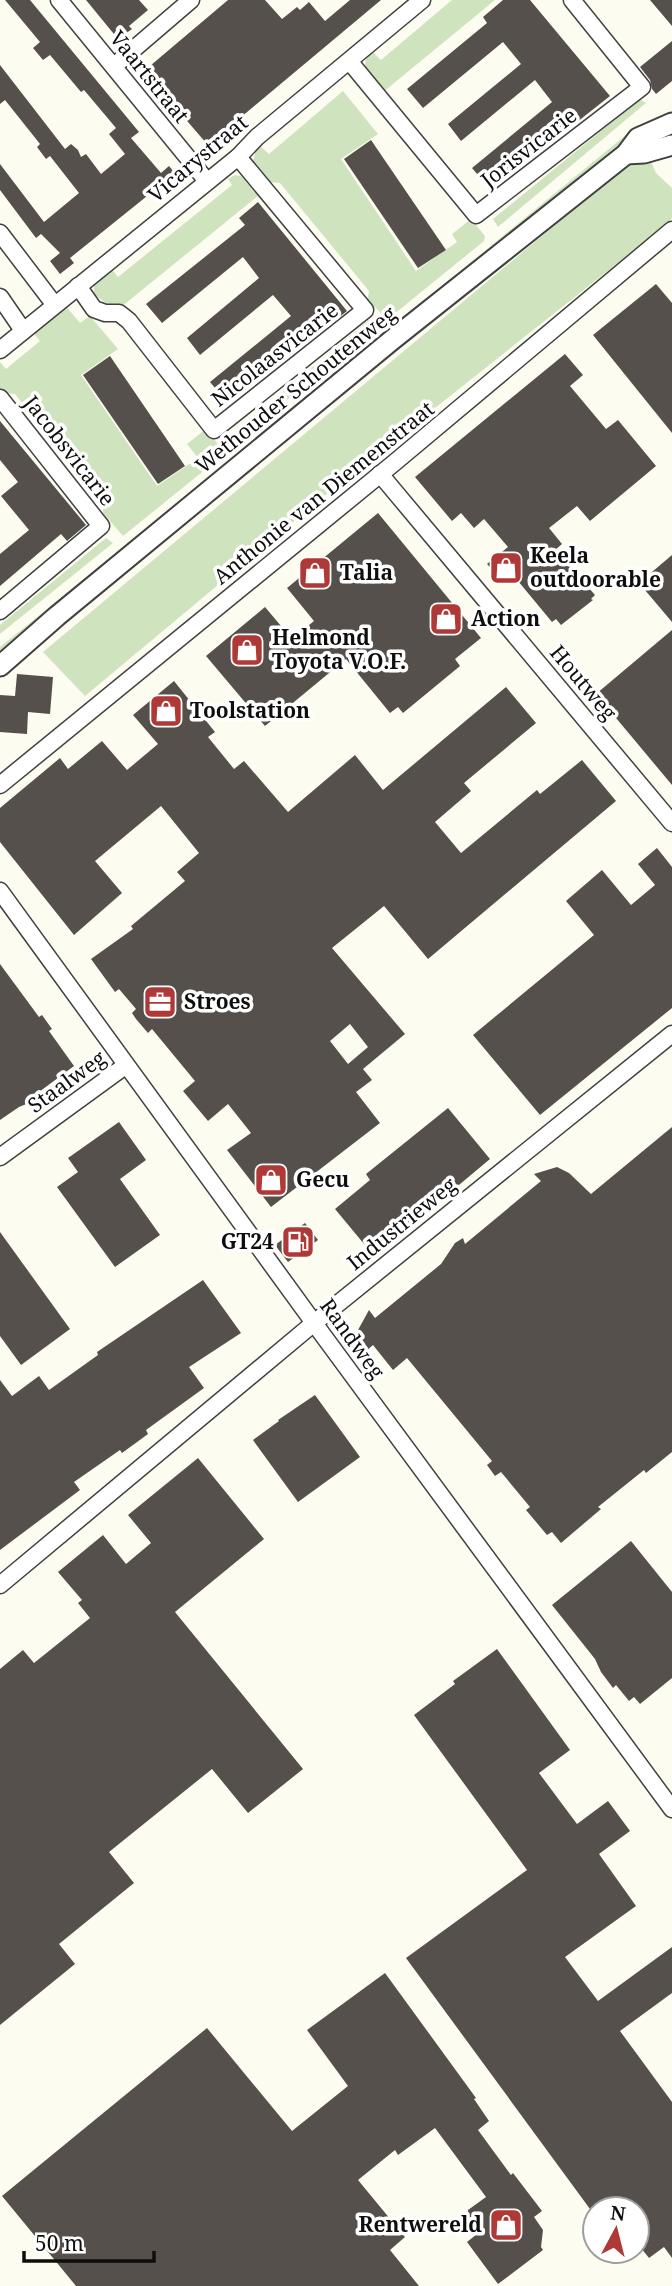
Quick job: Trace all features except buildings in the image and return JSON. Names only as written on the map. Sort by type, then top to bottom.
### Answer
[{"type":"street","name":"Vaartstraat","points":[[59,0],[206,180]]},
{"type":"street","points":[[114,66],[191,0]]},
{"type":"street","name":"Vicarystraat","points":[[0,350],[22,329],[238,157],[257,137],[422,0]]},
{"type":"street","name":"Jorisvicarie","points":[[350,62],[476,215],[642,87],[572,0]]},
{"type":"street","name":"Wethouder Schoutenweg","points":[[0,666],[57,615],[383,348],[626,154],[638,138],[672,123]]},
{"type":"street","name":"Wethouder Schoutenweg","points":[[626,154],[644,153],[672,145]]},
{"type":"street","name":"Nicolaasvicarie","points":[[78,286],[94,309],[105,313],[119,313],[130,321],[214,430],[365,310],[238,157]]},
{"type":"street","name":"Anthonie van Diemenstraat","points":[[0,785],[380,474],[672,230]]},
{"type":"street","points":[[0,233],[54,304]]},
{"type":"street","points":[[0,298],[22,329]]},
{"type":"street","name":"Jacobsvicarie","points":[[0,398],[101,526],[0,611]]},
{"type":"street","name":"Houtweg","points":[[380,474],[672,823]]},
{"type":"street","name":"Randweg","points":[[0,891],[125,1066],[672,1809]]},
{"type":"street","name":"Industrieweg","points":[[0,1585],[314,1323],[672,1034]]},
{"type":"street","name":"Staalweg","points":[[0,1157],[125,1066]]},
{"type":"green space","points":[[452,0],[495,0],[382,93],[367,73],[367,57],[372,51],[381,60]]},
{"type":"green space","points":[[343,91],[378,134],[341,159],[416,271],[457,242],[452,234],[471,219],[485,236],[484,241],[388,319],[367,303],[369,291],[280,183],[269,182],[253,161],[260,146],[269,154]]},
{"type":"green space","points":[[640,99],[646,103],[498,227],[493,219]]},
{"type":"green space","points":[[638,125],[642,130],[337,379],[336,373]]},
{"type":"green space","points":[[649,157],[656,173],[672,188],[672,218],[668,223],[328,493],[85,696],[43,652],[621,170]]},
{"type":"green space","points":[[235,175],[241,176],[258,196],[121,307],[108,305],[94,294],[94,282],[110,267],[118,277],[232,185],[228,179]]},
{"type":"green space","points":[[64,304],[80,323],[90,316],[118,349],[81,375],[157,486],[198,458],[187,444],[206,429],[224,452],[123,536],[103,513],[103,503],[15,394],[4,393],[0,388],[0,362],[6,369],[40,341],[32,331]]},
{"type":"green space","points":[[369,320],[375,327],[235,443],[230,436]]},
{"type":"green space","points":[[323,386],[0,658],[0,647]]},
{"type":"green space","points":[[106,538],[113,543],[0,634],[0,625]]},
{"type":"place","name":"Keela outdoorable","points":[[506,568]]},
{"type":"place","name":"Talia","points":[[315,573]]},
{"type":"place","name":"Action","points":[[446,619]]},
{"type":"place","name":"Helmond Toyota V.O.F.","points":[[247,650]]},
{"type":"place","name":"Toolstation","points":[[166,711]]},
{"type":"place","name":"Stroes","points":[[160,1002]]},
{"type":"place","name":"Gecu","points":[[271,1180]]},
{"type":"place","name":"GT24","points":[[298,1242]]},
{"type":"place","name":"Rentwereld","points":[[506,2225]]}]
